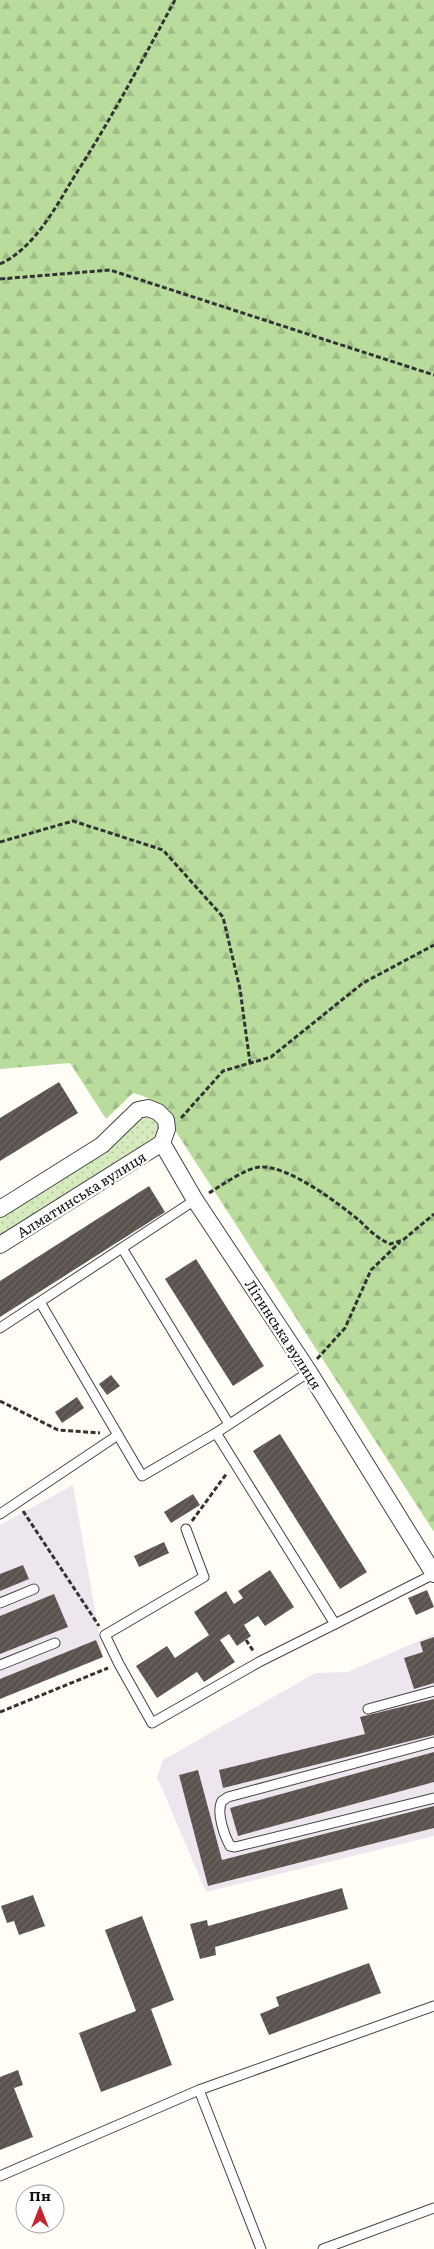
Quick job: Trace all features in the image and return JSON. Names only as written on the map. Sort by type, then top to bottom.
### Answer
[{"type":"street","points":[[0,1209],[102,1145],[138,1110],[148,1108],[158,1112],[166,1120],[168,1130],[162,1143]]},
{"type":"street","name":"Літинська вулиця","points":[[162,1143],[195,1200],[308,1369],[434,1574]]},
{"type":"street","name":"Алматинська вулиця","points":[[0,1245],[162,1143]]},
{"type":"lane","points":[[0,1328],[195,1200]]},
{"type":"lane","points":[[122,1248],[229,1424]]},
{"type":"lane","points":[[40,1302],[142,1476],[216,1433],[308,1369]]},
{"type":"lane","points":[[216,1433],[335,1624]]},
{"type":"lane","points":[[0,1514],[118,1435]]},
{"type":"lane","points":[[186,1529],[204,1577],[105,1635],[152,1723],[259,1662],[434,1574]]},
{"type":"lane","points":[[0,1603],[34,1589]]},
{"type":"lane","points":[[0,1665],[55,1643]]},
{"type":"lane","points":[[368,1709],[434,1691]]},
{"type":"lane","points":[[434,1742],[228,1797],[219,1805],[227,1841],[230,1846],[235,1848],[434,1798]]},
{"type":"lane","points":[[0,2176],[200,2090],[434,2006]]},
{"type":"lane","points":[[200,2090],[261,2249]]},
{"type":"lane","points":[[323,2249],[434,2208]]},
{"type":"path","points":[[0,264],[14,257],[46,222],[121,102],[175,0]]},
{"type":"path","points":[[0,279],[110,270],[434,375]]},
{"type":"path","points":[[0,842],[73,821],[163,850],[223,917],[240,989],[250,1063]]},
{"type":"path","points":[[179,1120],[223,1071],[271,1057],[363,984],[434,945]]},
{"type":"path","points":[[195,1200],[259,1167],[277,1168],[295,1175],[360,1221],[375,1237],[390,1244],[403,1240]]},
{"type":"path","points":[[308,1369],[345,1328],[371,1270],[434,1214]]},
{"type":"path","points":[[0,1401],[58,1430],[118,1435]]},
{"type":"path","points":[[186,1529],[235,1463]]},
{"type":"path","points":[[17,1502],[105,1635]]},
{"type":"path","points":[[0,1712],[119,1664]]},
{"type":"shaded area","points":[[73,1485],[103,1657],[0,1699],[0,1525]]},
{"type":"shaded area","points":[[434,1634],[434,1836],[206,1892],[157,1777],[163,1760],[315,1673],[348,1672]]},
{"type":"green space","points":[[0,0],[434,0],[434,1532],[158,1104],[133,1093],[106,1119],[70,1063],[0,1069]]},
{"type":"green space","points":[[142,1118],[154,1118],[160,1127],[157,1135],[115,1168],[0,1239],[0,1218],[106,1151]]},
{"type":"building","points":[[59,1082],[78,1113],[0,1161],[0,1118]]},
{"type":"building","points":[[149,1186],[165,1212],[0,1317],[0,1281]]},
{"type":"building","points":[[196,1259],[264,1366],[233,1386],[165,1279]]},
{"type":"building","points":[[111,1375],[120,1386],[107,1395],[99,1384]]},
{"type":"building","points":[[77,1397],[84,1408],[62,1423],[55,1412]]},
{"type":"building","points":[[280,1434],[367,1572],[340,1589],[253,1451]]},
{"type":"building","points":[[193,1494],[200,1505],[171,1523],[164,1512]]},
{"type":"building","points":[[164,1542],[169,1553],[139,1567],[134,1556]]},
{"type":"building","points":[[23,1565],[29,1579],[0,1591],[0,1574]]},
{"type":"building","points":[[270,1570],[294,1607],[265,1626],[258,1616],[244,1625],[251,1636],[237,1646],[229,1634],[220,1640],[235,1662],[204,1682],[197,1672],[157,1698],[136,1666],[167,1646],[175,1658],[209,1635],[194,1612],[226,1591],[234,1604],[243,1598],[238,1591]]},
{"type":"building","points":[[427,1590],[434,1607],[416,1615],[408,1598]]},
{"type":"building","points":[[54,1594],[68,1627],[0,1654],[0,1616]]},
{"type":"building","points":[[434,1637],[434,1683],[414,1689],[404,1658],[423,1652],[420,1642]]},
{"type":"building","points":[[96,1640],[103,1657],[0,1699],[0,1679]]},
{"type":"building","points":[[434,1699],[434,1735],[223,1788],[219,1770],[365,1734],[360,1717]]},
{"type":"building","points":[[434,1752],[434,1782],[238,1836],[230,1808]]},
{"type":"building","points":[[198,1770],[222,1860],[434,1806],[434,1828],[208,1886],[179,1775]]},
{"type":"building","points":[[342,1888],[348,1909],[215,1947],[216,1955],[200,1959],[190,1924],[207,1920],[208,1926]]},
{"type":"building","points":[[33,1895],[45,1926],[19,1935],[14,1921],[7,1923],[1,1906]]},
{"type":"building","points":[[142,1916],[174,2000],[151,2009],[172,2065],[101,2092],[79,2033],[136,2011],[105,1930]]},
{"type":"building","points":[[369,1963],[381,1993],[269,2035],[260,2014],[279,2006],[276,1997]]},
{"type":"building","points":[[18,2070],[23,2085],[14,2088],[33,2137],[0,2150],[0,2077]]}]
